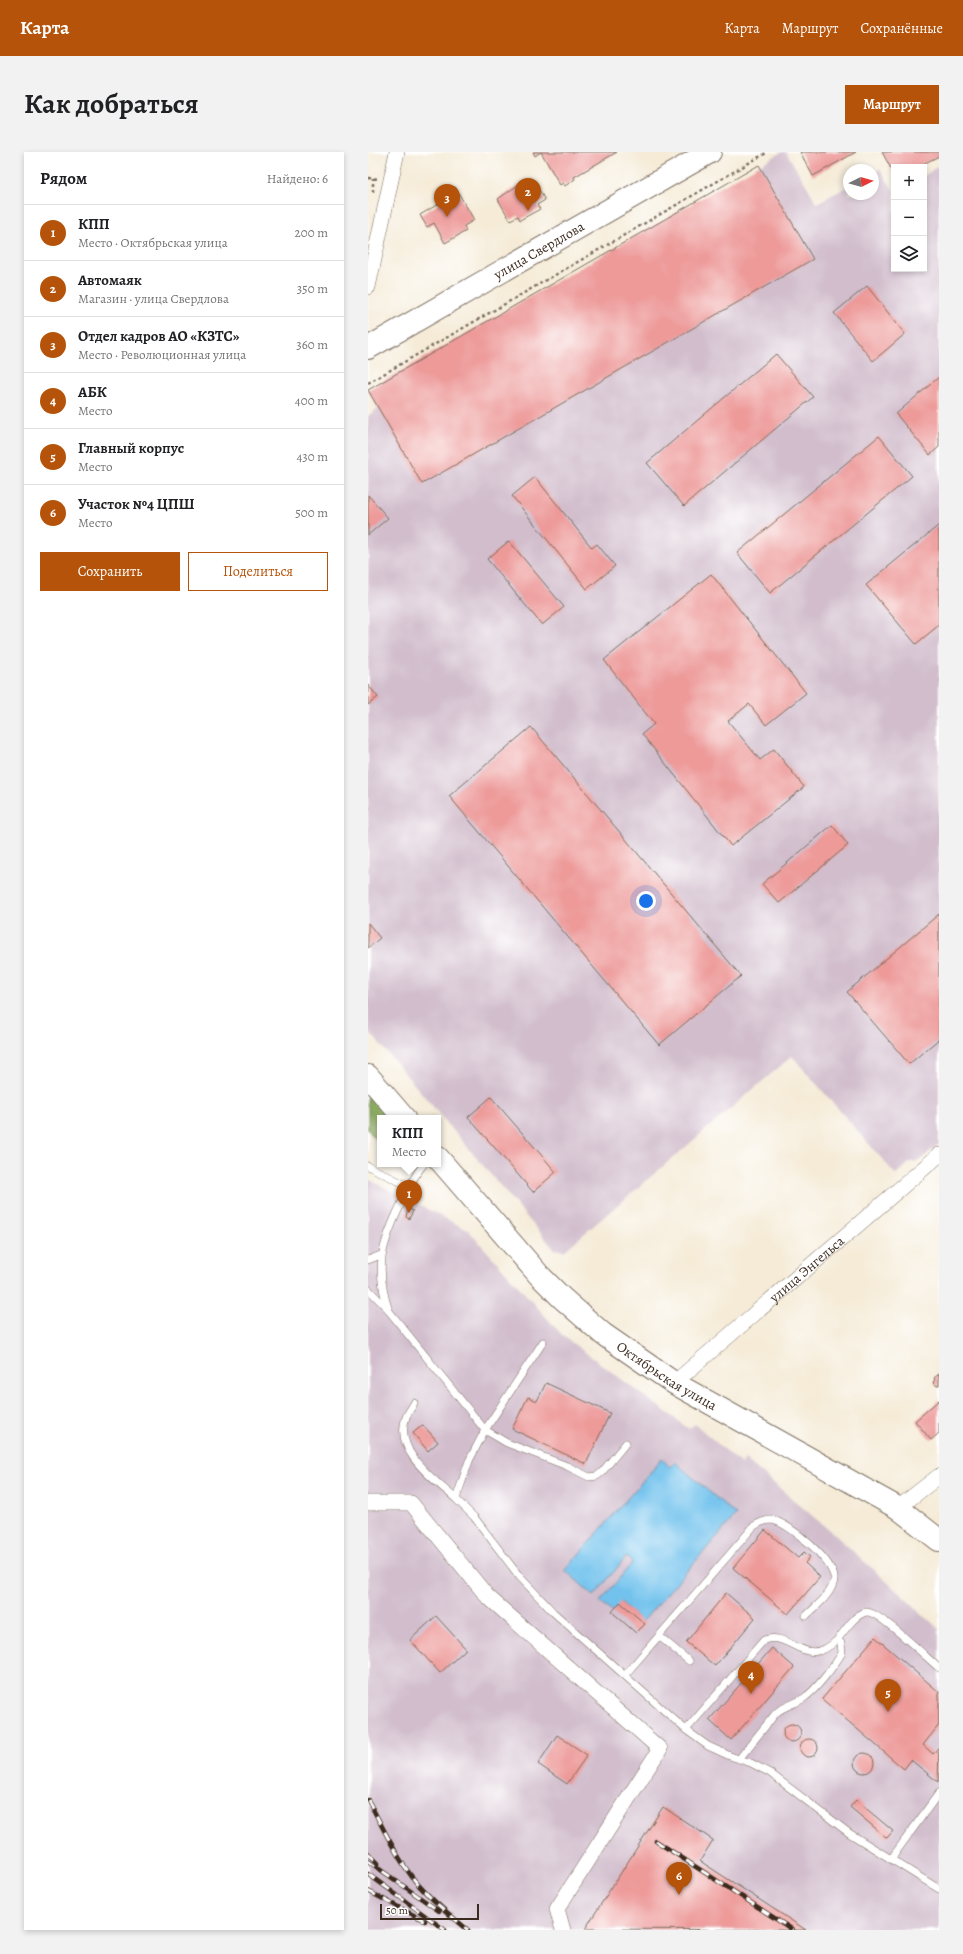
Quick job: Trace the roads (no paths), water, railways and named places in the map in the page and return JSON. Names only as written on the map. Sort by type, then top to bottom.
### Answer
[{"type":"main road","name":"улица Свердлова","points":[[368,348],[710,152]]},
{"type":"main road","points":[[368,1076],[401,1115]]},
{"type":"main road","name":"Октябрьская улица","points":[[441,1161],[562,1298],[603,1334],[674,1383],[898,1508],[939,1540]]},
{"type":"street","points":[[368,287],[397,152]]},
{"type":"street","name":"улица Энгельса","points":[[674,1383],[939,1155]]},
{"type":"street","points":[[898,1508],[939,1476]]},
{"type":"street","points":[[368,1502],[411,1503],[487,1596],[660,1749],[557,1910],[563,1930]]},
{"type":"lane","points":[[368,1166],[410,1187]]},
{"type":"lane","points":[[389,1311],[381,1281],[381,1255],[387,1234],[410,1187],[422,1167]]},
{"type":"lane","points":[[368,1260],[381,1255]]},
{"type":"lane","points":[[368,1289],[389,1311],[485,1430],[507,1443],[566,1466],[589,1477],[597,1476],[602,1472],[626,1443]]},
{"type":"lane","points":[[456,1500],[469,1461],[485,1430],[543,1342]]},
{"type":"lane","points":[[414,1403],[406,1417],[404,1429],[405,1439],[409,1449],[422,1468],[474,1517],[518,1576],[553,1612],[686,1730],[708,1746],[770,1773],[849,1832],[939,1889]]},
{"type":"lane","points":[[625,1675],[754,1526],[765,1520],[773,1520],[788,1526],[820,1555],[834,1575],[834,1582],[828,1593],[806,1616]]},
{"type":"lane","points":[[686,1730],[764,1640],[772,1638],[787,1642],[805,1651],[811,1652],[826,1647],[837,1640],[856,1618],[864,1612],[870,1612],[885,1621],[939,1668]]},
{"type":"lane","points":[[658,1636],[689,1661]]},
{"type":"lane","points":[[739,1759],[776,1713],[782,1708],[803,1699],[811,1693],[842,1653],[841,1643],[837,1640]]},
{"type":"lane","points":[[891,1859],[939,1793]]},
{"type":"water","points":[[662,1459],[670,1467],[675,1462],[736,1515],[642,1622],[621,1602],[612,1612],[600,1602],[632,1563],[626,1557],[594,1596],[565,1570]]},
{"type":"railway","points":[[368,1800],[396,1852],[416,1882],[434,1901],[468,1930]]},
{"type":"railway","points":[[656,1841],[793,1930]]},
{"type":"railway","points":[[368,1853],[378,1863]]},
{"type":"railway","points":[[368,1861],[439,1911]]},
{"type":"railway","points":[[368,1874],[445,1930]]},
{"type":"railway","points":[[368,1891],[425,1921]]},
{"type":"place","name":"Автомаяк","points":[[528,211]]},
{"type":"place","name":"Отдел кадров АО «КЗТС»","points":[[447,217]]},
{"type":"place","name":"КПП","points":[[409,1213]]},
{"type":"place","name":"АБК","points":[[751,1694]]},
{"type":"place","name":"Главный корпус","points":[[888,1712]]},
{"type":"place","name":"Участок №4 ЦПШ","points":[[679,1895]]}]
